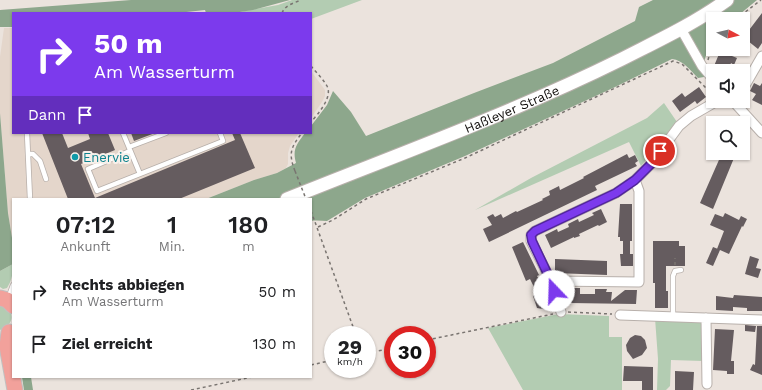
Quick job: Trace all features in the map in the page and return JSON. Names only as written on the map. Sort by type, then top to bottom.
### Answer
[{"type":"main road","name":"Haßleyer Straße","points":[[290,198],[507,111],[572,83],[681,29],[727,0]]},
{"type":"main road","points":[[7,332],[7,346],[12,374]]},
{"type":"main road","points":[[0,351],[9,390]]},
{"type":"main road","points":[[13,378],[15,390]]},
{"type":"street","points":[[681,29],[706,71]]},
{"type":"street","points":[[750,77],[762,56]]},
{"type":"street","points":[[561,312],[551,281],[532,241],[531,235],[535,231],[616,193],[635,180],[651,164],[679,126],[691,116],[706,107]]},
{"type":"street","points":[[739,108],[762,133]]},
{"type":"street","points":[[551,281],[639,282],[639,191],[635,180]]},
{"type":"street","points":[[620,315],[762,320]]},
{"type":"street","points":[[706,318],[706,384]]},
{"type":"lane","points":[[27,134],[30,198]]},
{"type":"lane","points":[[123,134],[140,174]]},
{"type":"lane","points":[[164,134],[88,169],[97,191],[223,141],[220,134]]},
{"type":"lane","points":[[28,154],[33,154],[40,161],[46,179]]},
{"type":"lane","points":[[673,316],[673,276],[675,271],[681,270]]},
{"type":"lane","points":[[7,301],[12,288]]},
{"type":"path","points":[[282,12],[283,9],[287,6],[301,0]]},
{"type":"path","points":[[745,12],[761,0]]},
{"type":"path","points":[[318,227],[333,220],[366,199],[465,158],[673,62],[682,64],[706,88]]},
{"type":"path","points":[[312,67],[327,87],[329,93],[312,120]]},
{"type":"path","points":[[301,134],[292,147],[290,154],[291,161],[306,198]]},
{"type":"path","points":[[312,214],[318,227],[353,326]]},
{"type":"path","points":[[436,338],[561,312],[620,315]]},
{"type":"path","points":[[312,365],[324,362]]},
{"type":"path","points":[[191,390],[247,378]]},
{"type":"shaded area","points":[[4,28],[12,28],[12,134],[298,134],[290,146],[288,153],[288,164],[286,168],[277,173],[254,180],[209,198],[12,198],[12,238],[8,213],[0,113],[0,57]]},
{"type":"shaded area","points":[[312,72],[325,90],[325,96],[312,117]]},
{"type":"green space","points":[[131,0],[290,0],[240,12],[206,12],[205,10],[186,12],[12,12],[12,27],[0,27],[0,10]]},
{"type":"green space","points":[[292,0],[362,0],[312,19],[312,12],[239,12],[278,5]]},
{"type":"green space","points":[[653,0],[757,0],[742,12],[706,12],[706,55],[704,77],[698,78],[680,61],[672,59],[613,88],[465,156],[365,198],[327,221],[312,221],[312,198],[209,198],[254,180],[277,173],[296,163],[295,150],[298,144],[304,134],[312,134],[312,125],[327,105],[333,91],[351,112],[366,136],[553,63],[635,21],[639,7]]},
{"type":"green space","points":[[664,103],[677,122],[641,166],[629,142],[475,210],[531,178],[647,118]]},
{"type":"green space","points":[[0,113],[8,213],[12,238],[12,265],[0,271]]},
{"type":"green space","points":[[12,265],[12,273],[7,288],[3,289],[0,287],[0,271]]},
{"type":"green space","points":[[0,303],[8,309],[12,318],[8,326],[0,330]]},
{"type":"green space","points":[[559,314],[609,316],[609,337],[622,337],[622,390],[523,390],[488,328]]},
{"type":"green space","points":[[655,318],[698,320],[701,322],[703,361],[671,360],[670,386],[666,390],[657,390],[658,359]]},
{"type":"green space","points":[[22,378],[31,378],[33,390],[24,390]]},
{"type":"building","points":[[762,13],[762,43],[758,49],[750,43],[750,29]]},
{"type":"building","points":[[718,56],[732,56],[737,58],[734,64],[715,64]]},
{"type":"building","points":[[754,83],[760,86],[762,83],[762,105],[752,100],[756,94],[750,91]]},
{"type":"building","points":[[699,87],[706,97],[697,104],[695,101],[680,112],[672,101],[682,93],[685,97]]},
{"type":"building","points":[[42,134],[62,134],[68,148],[90,139],[88,134],[108,134],[115,150],[81,164],[95,198],[68,198]]},
{"type":"building","points":[[131,134],[152,134],[134,141]]},
{"type":"building","points":[[232,134],[240,134],[255,168],[181,198],[95,198],[235,140]]},
{"type":"building","points":[[627,154],[629,158],[635,155],[638,161],[635,163],[637,166],[595,186],[597,190],[489,242],[483,229],[492,225],[487,217],[493,214],[495,217],[501,214],[503,218],[516,211],[517,212],[543,200],[542,199],[550,195],[549,191],[559,186],[560,190]]},
{"type":"building","points":[[719,160],[733,160],[713,209],[700,203]]},
{"type":"building","points":[[620,204],[632,204],[632,241],[630,241],[630,254],[633,254],[633,266],[621,266],[620,254],[623,254],[623,241],[620,241],[620,237],[618,237]]},
{"type":"building","points":[[601,209],[607,222],[579,234],[580,236],[574,237],[551,248],[545,235],[557,229],[558,232],[569,227],[568,224],[578,219],[579,222],[594,215],[592,213]]},
{"type":"building","points":[[725,213],[739,220],[741,216],[747,219],[743,227],[742,226],[729,254],[720,250],[713,266],[706,263],[713,247],[717,249],[724,231],[710,225],[715,214],[723,217]]},
{"type":"building","points":[[653,241],[679,241],[679,246],[685,246],[685,266],[666,266],[668,308],[655,308],[655,283],[653,283]]},
{"type":"building","points":[[523,242],[539,275],[537,276],[546,292],[550,304],[543,309],[537,308],[533,296],[537,293],[530,279],[526,281],[512,247]]},
{"type":"building","points":[[750,256],[759,259],[756,268],[761,269],[758,278],[745,274]]},
{"type":"building","points":[[555,259],[607,261],[607,275],[555,273]]},
{"type":"building","points":[[571,288],[580,288],[580,294],[595,294],[595,289],[607,289],[606,292],[612,292],[611,301],[625,290],[637,290],[636,304],[570,303]]},
{"type":"building","points":[[734,295],[762,297],[762,311],[747,311],[747,308],[733,307],[733,311],[716,310],[716,296],[733,298]]},
{"type":"building","points":[[745,325],[756,326],[755,332],[745,331]]},
{"type":"building","points":[[757,326],[762,326],[762,375],[750,370],[753,364],[755,365]]},
{"type":"building","points":[[715,329],[734,330],[731,361],[734,361],[734,374],[727,374],[727,371],[713,370]]},
{"type":"building","points":[[635,335],[641,336],[645,340],[647,348],[642,355],[633,359],[627,351],[626,345],[630,338]]},
{"type":"building","points":[[624,366],[653,367],[653,390],[642,390],[642,381],[623,381]]},
{"type":"building","points":[[675,371],[694,372],[693,390],[675,390]]},
{"type":"place","name":"Enervie","points":[[75,157]]},
{"type":"route","points":[[554,291],[551,281],[532,241],[531,235],[535,231],[616,193],[635,180],[651,164],[660,151]]}]
